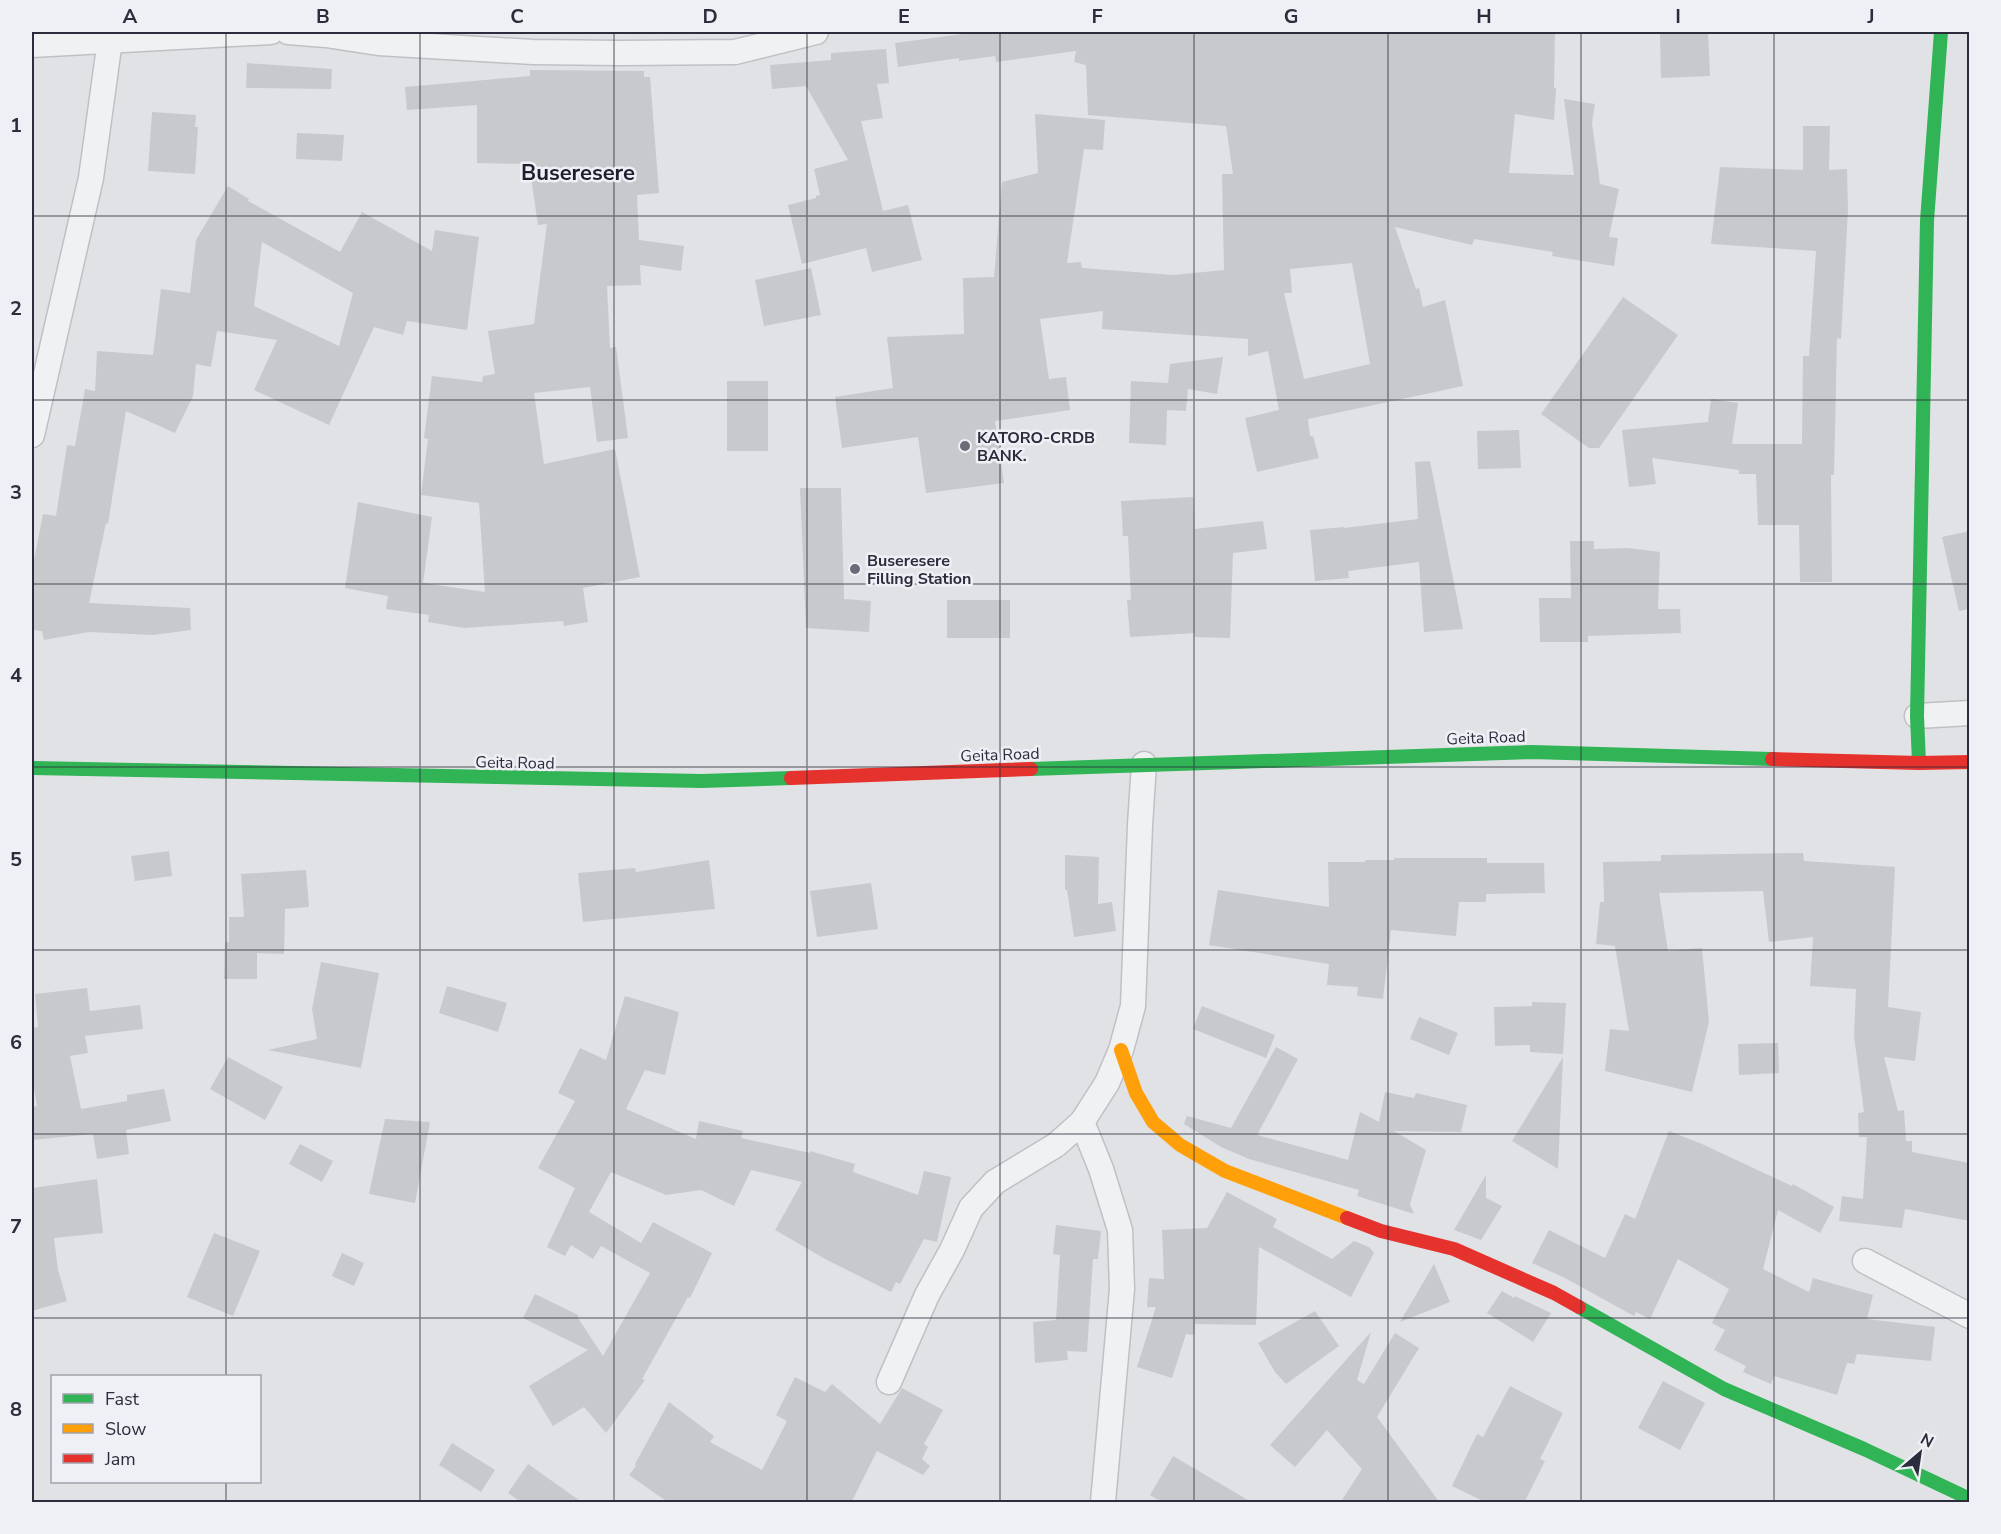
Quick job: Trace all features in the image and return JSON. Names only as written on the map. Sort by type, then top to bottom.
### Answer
[{"type":"main road","points":[[1919,763],[1917,716],[1927,221],[1941,32]]},
{"type":"main road","name":"Geita Road","points":[[32,768],[702,781],[1532,752],[1919,763],[1970,762]]},
{"type":"main road","points":[[1121,1050],[1136,1093],[1153,1122],[1180,1145],[1225,1171],[1381,1231],[1454,1249],[1554,1293],[1724,1389],[1864,1449],[1970,1499]]},
{"type":"street","points":[[32,45],[221,32],[271,32]]},
{"type":"street","points":[[288,32],[378,43],[533,52],[621,53],[735,52],[816,32]]},
{"type":"street","points":[[32,435],[92,178],[110,40]]},
{"type":"street","points":[[1917,716],[1970,713]]},
{"type":"street","points":[[889,1382],[927,1296],[971,1208],[995,1182],[1056,1146],[1082,1122],[1107,1083],[1121,1050],[1134,1006],[1144,764]]},
{"type":"street","points":[[1082,1122],[1101,1169],[1120,1230],[1122,1289],[1103,1503]]},
{"type":"street","points":[[1865,1262],[1970,1316]]},
{"type":"building","points":[[978,32],[1555,32],[1554,120],[1515,114],[1509,173],[1574,175],[1564,99],[1595,104],[1592,123],[1600,184],[1619,189],[1609,237],[1618,238],[1614,266],[1552,256],[1553,252],[1474,239],[1472,245],[1395,227],[1416,289],[1419,288],[1423,307],[1445,300],[1463,386],[1308,419],[1310,436],[1313,436],[1319,458],[1257,472],[1245,418],[1279,410],[1268,351],[1248,356],[1248,339],[1102,329],[1103,311],[1040,319],[1049,379],[1066,377],[1070,410],[995,421],[1004,483],[926,493],[918,437],[842,448],[835,397],[893,388],[887,337],[964,334],[963,278],[994,277],[1002,182],[1038,173],[1035,114],[1105,120],[1103,150],[1084,149],[1067,263],[1081,262],[1082,268],[1174,275],[1224,270],[1222,174],[1233,174],[1226,126],[1088,115],[1086,65],[1074,62],[1076,51],[996,62],[995,56],[959,61],[959,58],[898,67],[895,43]],"holes":[[[1352,263],[1370,364],[1304,379],[1284,293],[1292,293],[1290,269]]]},
{"type":"building","points":[[1660,32],[1708,32],[1710,76],[1661,78]]},
{"type":"building","points":[[886,49],[889,83],[877,84],[883,118],[861,121],[883,211],[908,205],[922,260],[872,272],[866,248],[802,264],[788,205],[820,195],[814,169],[848,160],[806,86],[772,89],[770,65],[831,60],[831,53]]},
{"type":"building","points":[[247,63],[332,69],[331,89],[246,88]]},
{"type":"building","points":[[530,70],[644,71],[644,77],[650,77],[659,193],[637,195],[639,240],[684,246],[681,271],[640,265],[641,285],[607,286],[610,348],[616,347],[628,438],[597,442],[590,387],[534,393],[544,464],[615,449],[640,577],[583,588],[588,622],[564,626],[563,621],[464,628],[428,622],[429,615],[386,609],[388,596],[345,588],[358,502],[432,517],[423,583],[485,592],[479,503],[421,495],[428,439],[424,438],[432,376],[482,382],[483,376],[495,374],[488,331],[534,324],[547,224],[538,225],[529,164],[477,163],[477,105],[407,110],[405,87],[530,76]]},
{"type":"building","points":[[152,112],[196,115],[195,127],[198,127],[195,174],[148,171]]},
{"type":"building","points":[[1803,126],[1830,126],[1829,170],[1847,169],[1848,210],[1841,339],[1837,338],[1834,475],[1831,475],[1832,582],[1800,582],[1799,525],[1758,525],[1756,474],[1739,474],[1739,470],[1652,458],[1656,484],[1629,487],[1622,430],[1708,422],[1711,399],[1738,403],[1732,444],[1802,444],[1803,356],[1809,356],[1816,251],[1711,244],[1720,167],[1803,170]]},
{"type":"building","points":[[297,133],[344,135],[342,161],[296,159]]},
{"type":"building","points":[[228,186],[249,199],[248,201],[340,252],[362,212],[432,251],[435,230],[479,237],[467,330],[407,321],[403,335],[374,327],[329,425],[254,390],[277,340],[217,331],[211,367],[196,364],[193,396],[175,433],[126,411],[108,524],[106,523],[89,603],[190,608],[191,630],[153,635],[89,632],[44,640],[42,631],[32,630],[32,560],[34,560],[43,514],[56,516],[67,445],[75,446],[85,389],[95,391],[97,351],[153,355],[161,289],[190,293],[196,240]],"holes":[[[262,242],[353,293],[339,346],[254,306]]]},
{"type":"building","points":[[811,268],[821,315],[764,326],[755,280]]},
{"type":"building","points":[[1623,297],[1678,335],[1599,448],[1589,448],[1541,414]]},
{"type":"building","points":[[1223,357],[1217,394],[1188,389],[1186,411],[1167,410],[1166,445],[1129,443],[1131,381],[1168,383],[1170,364]]},
{"type":"building","points":[[727,381],[768,381],[768,451],[727,451]]},
{"type":"building","points":[[1519,430],[1521,468],[1478,469],[1477,431]]},
{"type":"building","points":[[1430,461],[1463,629],[1424,632],[1419,562],[1348,571],[1349,578],[1315,581],[1310,530],[1418,519],[1415,462]]},
{"type":"building","points":[[800,488],[841,488],[844,599],[871,601],[869,632],[806,628]]},
{"type":"building","points":[[1193,497],[1195,529],[1263,521],[1267,549],[1233,553],[1230,638],[1194,637],[1195,633],[1130,637],[1127,600],[1131,600],[1128,536],[1123,536],[1121,501]]},
{"type":"building","points":[[1970,531],[1970,609],[1959,611],[1942,537]]},
{"type":"building","points":[[1570,541],[1594,541],[1594,549],[1628,548],[1660,552],[1658,609],[1680,609],[1681,633],[1588,636],[1588,642],[1540,642],[1539,598],[1571,598]]},
{"type":"building","points":[[947,600],[1010,600],[1010,638],[947,638]]},
{"type":"building","points":[[169,851],[172,876],[135,881],[131,856]]},
{"type":"building","points":[[1803,853],[1804,861],[1895,867],[1888,1007],[1921,1012],[1915,1061],[1884,1057],[1898,1111],[1904,1110],[1906,1141],[1912,1141],[1912,1152],[1970,1163],[1970,1221],[1905,1209],[1902,1228],[1839,1221],[1842,1196],[1863,1199],[1867,1137],[1859,1137],[1858,1113],[1864,1112],[1854,1036],[1856,989],[1810,986],[1813,937],[1769,942],[1763,891],[1659,893],[1668,951],[1702,948],[1709,1022],[1692,1092],[1605,1071],[1610,1029],[1629,1031],[1615,946],[1596,944],[1600,902],[1604,902],[1603,862],[1661,861],[1661,855]]},
{"type":"building","points":[[1065,855],[1099,857],[1098,904],[1112,902],[1116,931],[1074,937],[1067,890],[1065,890]]},
{"type":"building","points":[[1394,858],[1487,858],[1487,863],[1544,863],[1545,893],[1486,894],[1486,902],[1459,902],[1456,936],[1391,930],[1383,999],[1357,996],[1358,987],[1327,985],[1329,964],[1209,945],[1218,890],[1329,907],[1328,862],[1365,862],[1365,860],[1394,860]]},
{"type":"building","points":[[709,860],[715,909],[583,922],[578,873],[635,868],[636,872]]},
{"type":"building","points":[[306,870],[309,907],[285,909],[284,954],[257,953],[257,979],[224,979],[225,942],[229,942],[229,917],[244,917],[241,874]]},
{"type":"building","points":[[871,883],[878,929],[817,937],[810,891]]},
{"type":"building","points":[[321,962],[379,973],[361,1068],[268,1050],[317,1039],[312,1009]]},
{"type":"building","points":[[447,986],[507,1003],[498,1032],[439,1013]]},
{"type":"building","points":[[87,988],[90,1011],[140,1005],[143,1029],[85,1036],[88,1053],[70,1056],[81,1109],[127,1101],[127,1095],[164,1089],[171,1121],[126,1130],[129,1154],[97,1159],[93,1134],[32,1140],[32,1107],[37,1106],[32,1078],[32,1028],[38,1027],[35,994]]},
{"type":"building","points":[[625,996],[679,1012],[665,1075],[645,1070],[626,1109],[696,1139],[699,1121],[743,1131],[741,1138],[810,1153],[810,1151],[855,1164],[853,1172],[918,1195],[924,1171],[951,1177],[937,1242],[924,1239],[900,1284],[896,1282],[891,1292],[827,1260],[775,1230],[802,1182],[751,1170],[734,1206],[701,1190],[666,1195],[611,1172],[589,1212],[641,1243],[653,1222],[712,1253],[690,1298],[688,1297],[642,1379],[645,1380],[606,1433],[584,1407],[553,1426],[529,1386],[588,1350],[523,1318],[535,1294],[578,1315],[603,1356],[650,1273],[601,1246],[593,1259],[571,1245],[565,1256],[547,1247],[575,1188],[538,1168],[575,1101],[558,1093],[580,1048],[606,1060]]},
{"type":"building","points":[[1532,1002],[1566,1003],[1563,1054],[1530,1052],[1530,1045],[1495,1046],[1494,1007],[1532,1006]]},
{"type":"building","points":[[1202,1006],[1275,1035],[1266,1058],[1193,1029]]},
{"type":"building","points":[[1419,1017],[1458,1033],[1449,1055],[1410,1039]]},
{"type":"building","points":[[1778,1043],[1779,1073],[1739,1075],[1738,1044]]},
{"type":"building","points":[[1276,1047],[1298,1059],[1257,1135],[1348,1160],[1360,1112],[1379,1122],[1385,1092],[1414,1098],[1416,1093],[1467,1105],[1461,1132],[1394,1131],[1426,1150],[1410,1204],[1414,1214],[1357,1196],[1359,1190],[1249,1159],[1221,1147],[1184,1124],[1187,1116],[1231,1128]]},
{"type":"building","points":[[228,1057],[283,1087],[265,1120],[210,1089]]},
{"type":"building","points":[[1563,1057],[1558,1169],[1512,1141]]},
{"type":"building","points":[[385,1119],[430,1122],[415,1203],[369,1194]]},
{"type":"building","points":[[1669,1131],[1792,1186],[1793,1184],[1834,1207],[1820,1233],[1778,1210],[1763,1269],[1809,1292],[1813,1278],[1873,1295],[1867,1319],[1935,1327],[1931,1361],[1857,1354],[1854,1364],[1847,1363],[1837,1395],[1774,1376],[1771,1384],[1743,1372],[1746,1366],[1714,1350],[1725,1330],[1712,1323],[1729,1289],[1678,1259],[1650,1319],[1636,1312],[1634,1316],[1563,1277],[1532,1263],[1549,1230],[1605,1258],[1625,1214],[1635,1219]]},
{"type":"building","points":[[300,1144],[333,1161],[322,1182],[289,1164]]},
{"type":"building","points":[[1486,1175],[1486,1198],[1502,1206],[1481,1240],[1454,1230]]},
{"type":"building","points":[[97,1179],[103,1233],[54,1238],[58,1270],[67,1301],[32,1311],[32,1188]]},
{"type":"building","points":[[1227,1192],[1277,1219],[1273,1227],[1332,1259],[1354,1241],[1369,1247],[1374,1253],[1351,1297],[1259,1247],[1256,1325],[1195,1324],[1194,1335],[1186,1334],[1172,1378],[1137,1367],[1156,1307],[1147,1307],[1149,1278],[1164,1279],[1162,1230],[1207,1228]]},
{"type":"building","points":[[1056,1225],[1101,1231],[1098,1259],[1093,1259],[1087,1352],[1067,1351],[1068,1360],[1035,1363],[1033,1322],[1056,1320],[1060,1255],[1053,1254]]},
{"type":"building","points":[[214,1233],[260,1251],[233,1316],[187,1297]]},
{"type":"building","points":[[342,1253],[364,1263],[354,1286],[332,1276]]},
{"type":"building","points":[[1434,1264],[1450,1302],[1400,1322]]},
{"type":"building","points":[[1502,1291],[1551,1313],[1533,1342],[1487,1313]]},
{"type":"building","points":[[1315,1311],[1339,1346],[1286,1384],[1275,1372],[1258,1343]]},
{"type":"building","points":[[1371,1332],[1357,1380],[1364,1384],[1395,1333],[1419,1348],[1377,1417],[1440,1503],[1340,1503],[1362,1469],[1327,1430],[1295,1467],[1270,1445]]},
{"type":"building","points":[[795,1377],[825,1392],[832,1384],[880,1424],[902,1388],[943,1410],[924,1444],[928,1447],[922,1459],[930,1466],[923,1475],[877,1451],[851,1503],[669,1503],[629,1475],[636,1466],[635,1464],[669,1402],[714,1436],[710,1442],[762,1470],[787,1421],[776,1415]]},
{"type":"building","points":[[1663,1381],[1705,1403],[1680,1450],[1638,1428]]},
{"type":"building","points":[[1510,1386],[1563,1413],[1540,1459],[1545,1461],[1524,1503],[1487,1503],[1452,1486],[1477,1434],[1483,1437]]},
{"type":"building","points":[[452,1443],[495,1470],[481,1492],[439,1465]]},
{"type":"building","points":[[1173,1456],[1253,1503],[1163,1503],[1150,1495]]},
{"type":"building","points":[[528,1464],[583,1503],[522,1503],[508,1493]]},
{"type":"traffic: fast","points":[[1919,763],[1917,716],[1927,221],[1941,32]]},
{"type":"traffic: fast","points":[[1031,769],[1532,752],[1772,759]]},
{"type":"traffic: fast","points":[[32,768],[702,781],[791,778]]},
{"type":"traffic: fast","points":[[1579,1307],[1724,1389],[1864,1449],[1970,1499]]},
{"type":"traffic: slow","points":[[1121,1050],[1136,1093],[1153,1122],[1180,1145],[1225,1171],[1347,1218]]},
{"type":"traffic: jam","points":[[1772,759],[1970,762]]},
{"type":"traffic: jam","points":[[791,778],[1031,769]]},
{"type":"traffic: jam","points":[[1347,1218],[1381,1231],[1454,1249],[1554,1293],[1579,1307]]},
{"type":"place","name":"KATORO-CRDB BANK.","points":[[965,446]]},
{"type":"place","name":"Buseresere Filling Station","points":[[855,569]]},
{"type":"district","name":"Buseresere","points":[[578,172]]}]
